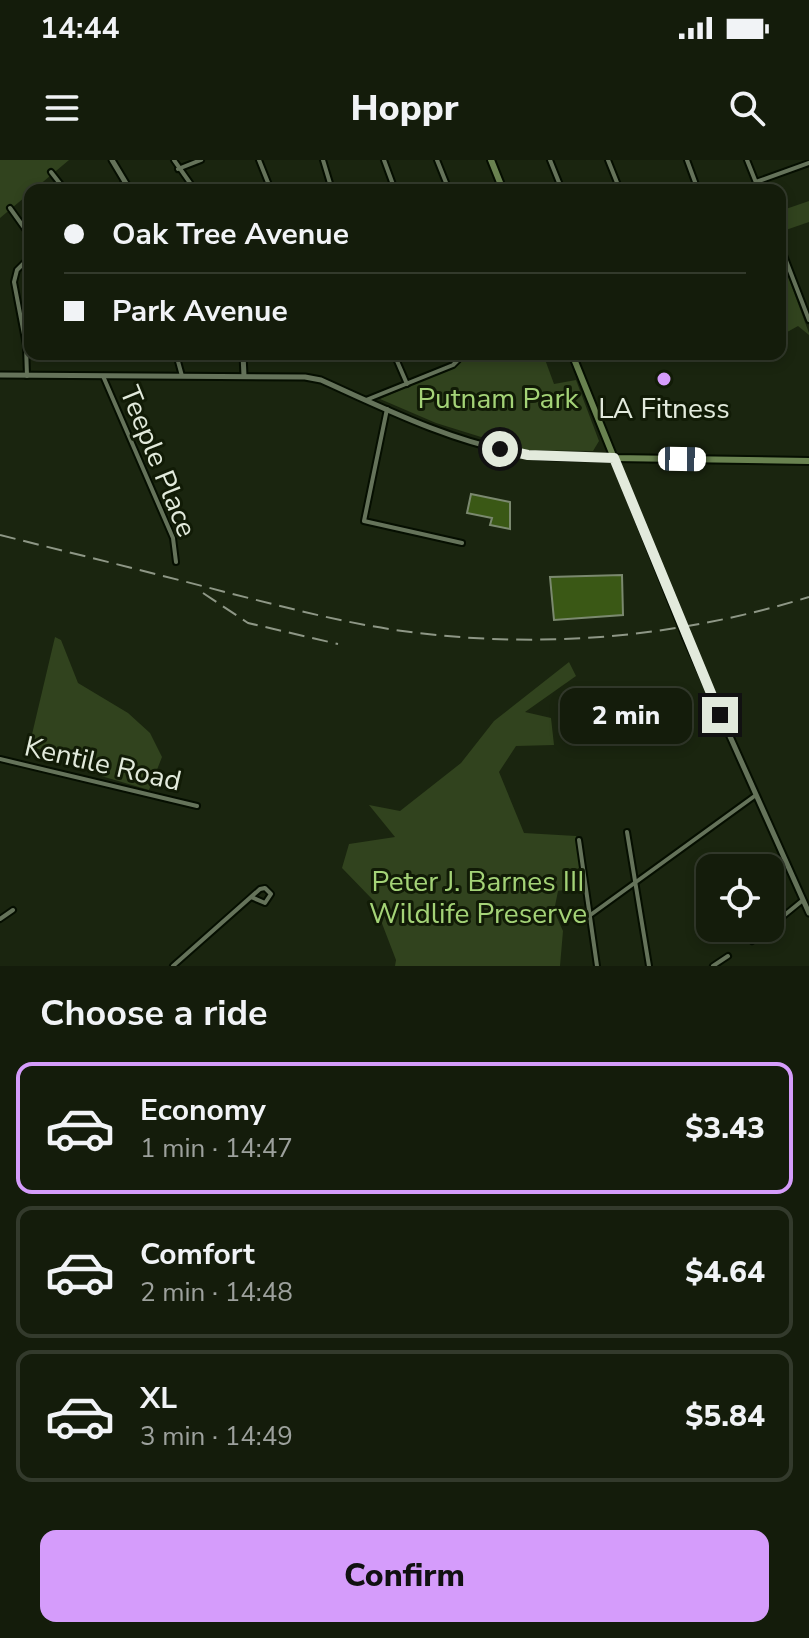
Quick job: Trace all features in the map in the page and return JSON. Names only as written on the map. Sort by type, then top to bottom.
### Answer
[{"type":"main road","points":[[491,160],[501,184]]},
{"type":"main road","points":[[574,360],[614,458],[809,461]]},
{"type":"street","points":[[112,160],[124,183]]},
{"type":"street","points":[[174,160],[190,184]]},
{"type":"street","points":[[178,169],[201,160]]},
{"type":"street","points":[[267,160],[260,161],[269,184]]},
{"type":"street","points":[[323,160],[330,184]]},
{"type":"street","points":[[384,160],[393,184]]},
{"type":"street","points":[[437,160],[447,184]]},
{"type":"street","points":[[550,160],[560,184]]},
{"type":"street","points":[[608,160],[618,184]]},
{"type":"street","points":[[687,160],[696,184]]},
{"type":"street","points":[[747,160],[756,182],[809,163]]},
{"type":"street","points":[[51,172],[60,184]]},
{"type":"street","points":[[10,208],[24,228]]},
{"type":"street","points":[[786,261],[809,320]]},
{"type":"street","points":[[24,263],[17,270],[14,282],[24,334]]},
{"type":"street","points":[[26,360],[27,376]]},
{"type":"street","points":[[178,360],[182,376]]},
{"type":"street","points":[[243,360],[244,376]]},
{"type":"street","points":[[397,360],[407,384]]},
{"type":"street","points":[[366,400],[453,365],[458,360]]},
{"type":"street","points":[[0,375],[312,378],[440,431],[515,452],[614,458],[686,638],[809,913]]},
{"type":"street","name":"Teeple Place","points":[[103,376],[173,538],[176,562]]},
{"type":"street","points":[[387,409],[364,521],[462,543]]},
{"type":"street","name":"Kentile Road","points":[[0,759],[197,806]]},
{"type":"street","points":[[589,916],[756,795]]},
{"type":"street","points":[[627,832],[649,966]]},
{"type":"street","points":[[579,840],[597,966]]},
{"type":"street","points":[[173,966],[251,897],[265,888],[271,894],[265,903],[251,897]]},
{"type":"street","points":[[784,916],[803,900]]},
{"type":"street","points":[[0,919],[13,910]]},
{"type":"street","points":[[713,966],[728,956]]},
{"type":"green space","points":[[0,160],[69,160],[40,184],[24,184],[24,198],[0,218]]},
{"type":"green space","points":[[809,201],[809,222],[786,230],[786,209]]},
{"type":"green space","points":[[786,271],[809,335],[798,326],[786,333]]},
{"type":"green space","name":"Putnam Park","points":[[463,360],[545,360],[554,384],[576,380],[599,441],[593,451],[523,450],[436,423],[380,399]]},
{"type":"green space","points":[[55,637],[61,640],[78,683],[128,713],[150,733],[162,757],[149,790],[101,776],[92,760],[29,747]]},
{"type":"green space","name":"Peter J. Barnes III Wildlife Preserve","points":[[569,662],[576,676],[525,712],[551,718],[554,745],[516,746],[499,772],[524,833],[576,836],[584,870],[579,871],[581,887],[558,891],[554,911],[563,931],[560,966],[395,966],[396,960],[373,900],[342,868],[349,844],[395,837],[369,805],[400,811],[461,763],[494,721]]},
{"type":"building","points":[[471,494],[510,502],[510,529],[490,525],[492,518],[467,513]]},
{"type":"building","points":[[622,575],[623,615],[554,620],[550,577]]},
{"type":"railway","points":[[0,535],[324,616],[395,630],[468,638],[517,640],[616,636],[713,621],[809,597]]},
{"type":"railway","points":[[203,593],[248,623],[338,644]]},
{"type":"place","name":"LA Fitness","points":[[664,379]]},
{"type":"route","points":[[500,449],[528,455],[614,458],[720,715]]}]
